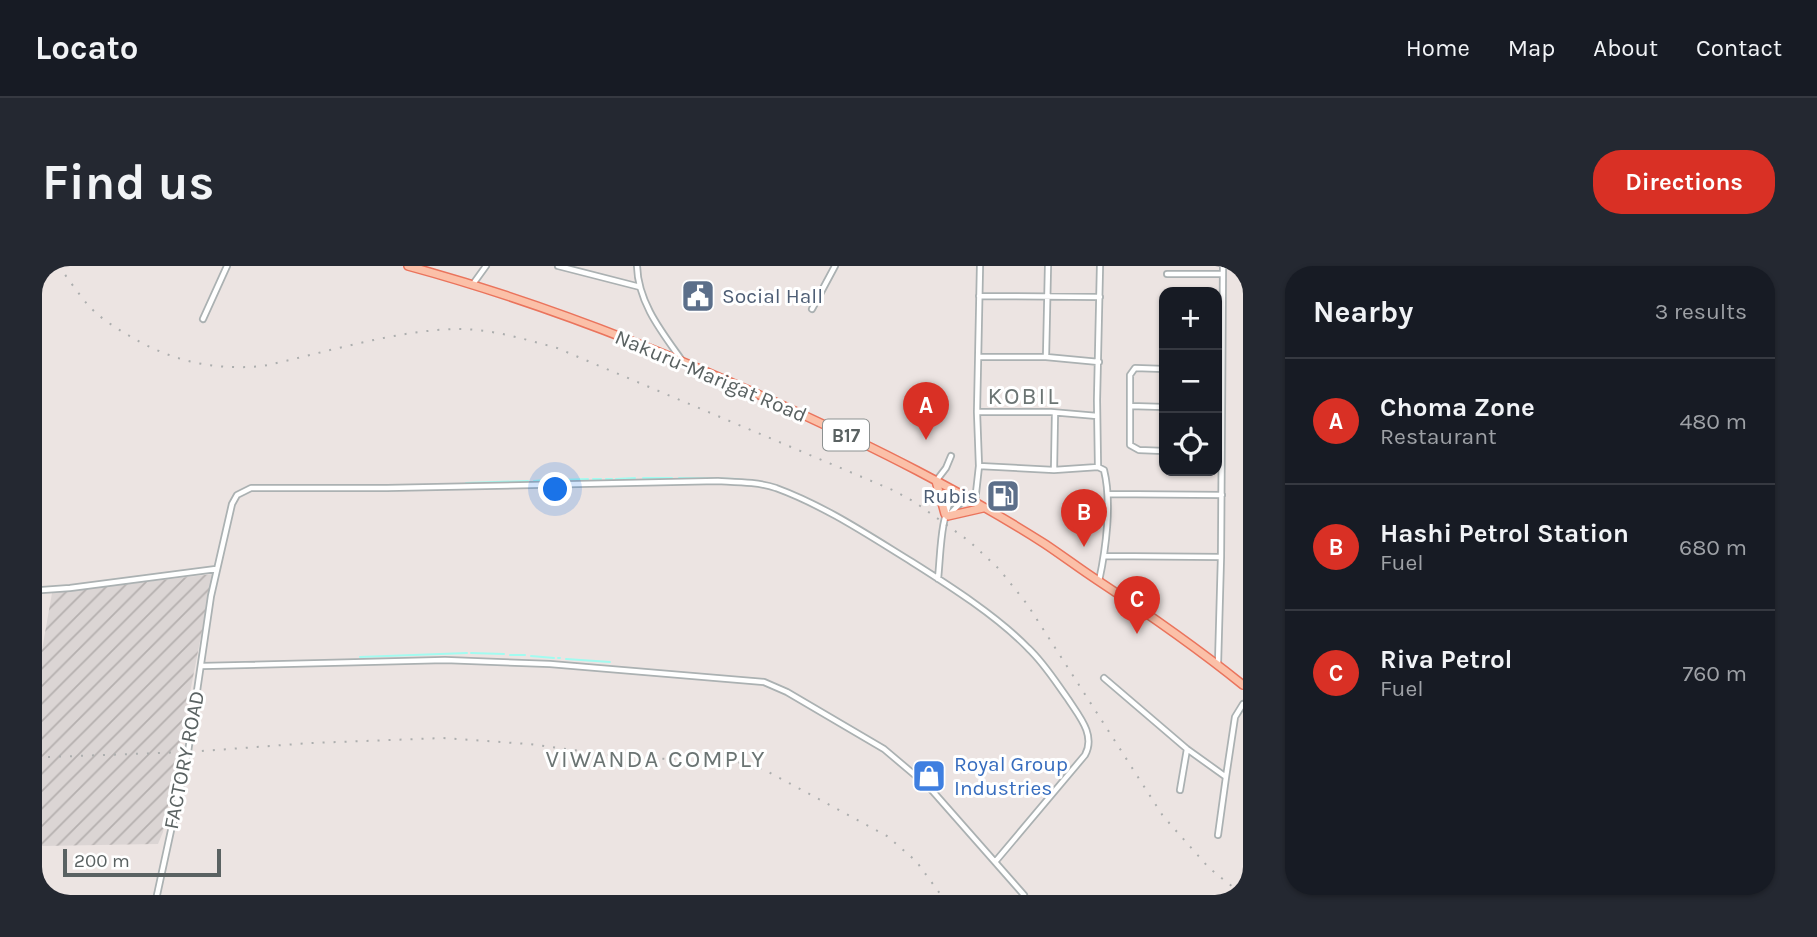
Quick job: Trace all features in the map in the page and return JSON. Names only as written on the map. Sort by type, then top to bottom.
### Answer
[{"type":"main road","name":"Nakuru-Marigat Road","points":[[408,266],[585,323],[683,362],[830,427],[966,497],[1046,545],[1144,610],[1243,685]]},
{"type":"main road","points":[[936,481],[946,516],[984,508]]},
{"type":"street","points":[[203,319],[227,266]]},
{"type":"street","points":[[472,285],[486,266]]},
{"type":"street","points":[[558,266],[640,287]]},
{"type":"street","points":[[638,266],[640,287],[652,317],[683,362]]},
{"type":"street","points":[[812,309],[835,266]]},
{"type":"street","points":[[974,503],[979,466],[977,412],[980,266]]},
{"type":"street","points":[[1046,357],[1048,266]]},
{"type":"street","points":[[1098,467],[1100,266]]},
{"type":"street","points":[[1221,350],[1223,266]]},
{"type":"street","points":[[1167,274],[1223,274]]},
{"type":"street","points":[[979,296],[1100,297]]},
{"type":"street","points":[[979,357],[1046,357],[1099,362]]},
{"type":"street","points":[[1159,369],[1132,370],[1130,375],[1130,445],[1139,450],[1159,451]]},
{"type":"street","points":[[1130,407],[1159,407]]},
{"type":"street","points":[[977,412],[1097,416]]},
{"type":"street","points":[[1218,664],[1222,495],[1219,413]]},
{"type":"street","points":[[1054,470],[1055,414]]},
{"type":"street","points":[[936,481],[951,456]]},
{"type":"street","points":[[979,466],[1054,470],[1098,467],[1104,470],[1108,494],[1104,556],[1099,581]]},
{"type":"street","name":"FACTORY ROAD","points":[[157,895],[188,752],[217,568],[232,504],[237,495],[251,488],[573,485],[674,480],[748,483],[779,489],[854,525],[938,579],[1027,646],[1074,708],[1090,738],[1085,755],[995,862]]},
{"type":"street","points":[[938,579],[946,516],[955,491]]},
{"type":"street","points":[[1108,494],[1222,495]]},
{"type":"street","points":[[946,516],[966,497]]},
{"type":"street","points":[[1104,556],[1221,557]]},
{"type":"street","points":[[42,590],[217,568]]},
{"type":"street","points":[[202,666],[445,660],[550,664],[764,682],[787,692],[884,749],[929,786],[1024,895]]},
{"type":"street","points":[[1104,678],[1187,749],[1226,777]]},
{"type":"street","points":[[1218,835],[1235,716],[1243,704]]},
{"type":"street","points":[[1180,790],[1187,749]]},
{"type":"shaded area","points":[[213,574],[163,832],[158,844],[42,846],[42,650],[52,593]]},
{"type":"waterway","points":[[616,479],[635,478]]},
{"type":"waterway","points":[[643,478],[672,478]]},
{"type":"waterway","points":[[679,478],[738,479]]},
{"type":"waterway","points":[[534,481],[554,479]]},
{"type":"waterway","points":[[558,480],[588,479]]},
{"type":"waterway","points":[[593,479],[601,479]]},
{"type":"waterway","points":[[606,479],[612,479]]},
{"type":"waterway","points":[[466,483],[528,481]]},
{"type":"waterway","points":[[360,657],[467,653]]},
{"type":"waterway","points":[[471,653],[504,654]]},
{"type":"waterway","points":[[510,655],[525,655]]},
{"type":"waterway","points":[[531,656],[554,658]]},
{"type":"waterway","points":[[566,659],[610,662]]},
{"type":"railway","points":[[59,266],[88,305],[105,320],[156,350],[190,361],[225,367],[263,366],[410,333],[457,329],[495,333],[557,348],[895,491],[969,541],[999,569],[1027,604],[1163,816],[1209,868],[1243,895]]},
{"type":"railway","points":[[48,757],[443,738],[529,744],[625,757],[670,759],[715,756],[763,769],[887,836],[916,861],[941,895]]},
{"type":"place","name":"Social Hall","points":[[698,296]]},
{"type":"place","name":"Choma Zone","points":[[926,440]]},
{"type":"place","name":"Rubis","points":[[1003,496]]},
{"type":"place","name":"Hashi Petrol Station","points":[[1084,547]]},
{"type":"place","name":"Riva Petrol","points":[[1137,634]]},
{"type":"place","name":"Royal Group Industries","points":[[929,776]]},
{"type":"district","name":"KOBIL","points":[[1024,396]]},
{"type":"district","name":"VIWANDA COMPLY","points":[[656,759]]}]
